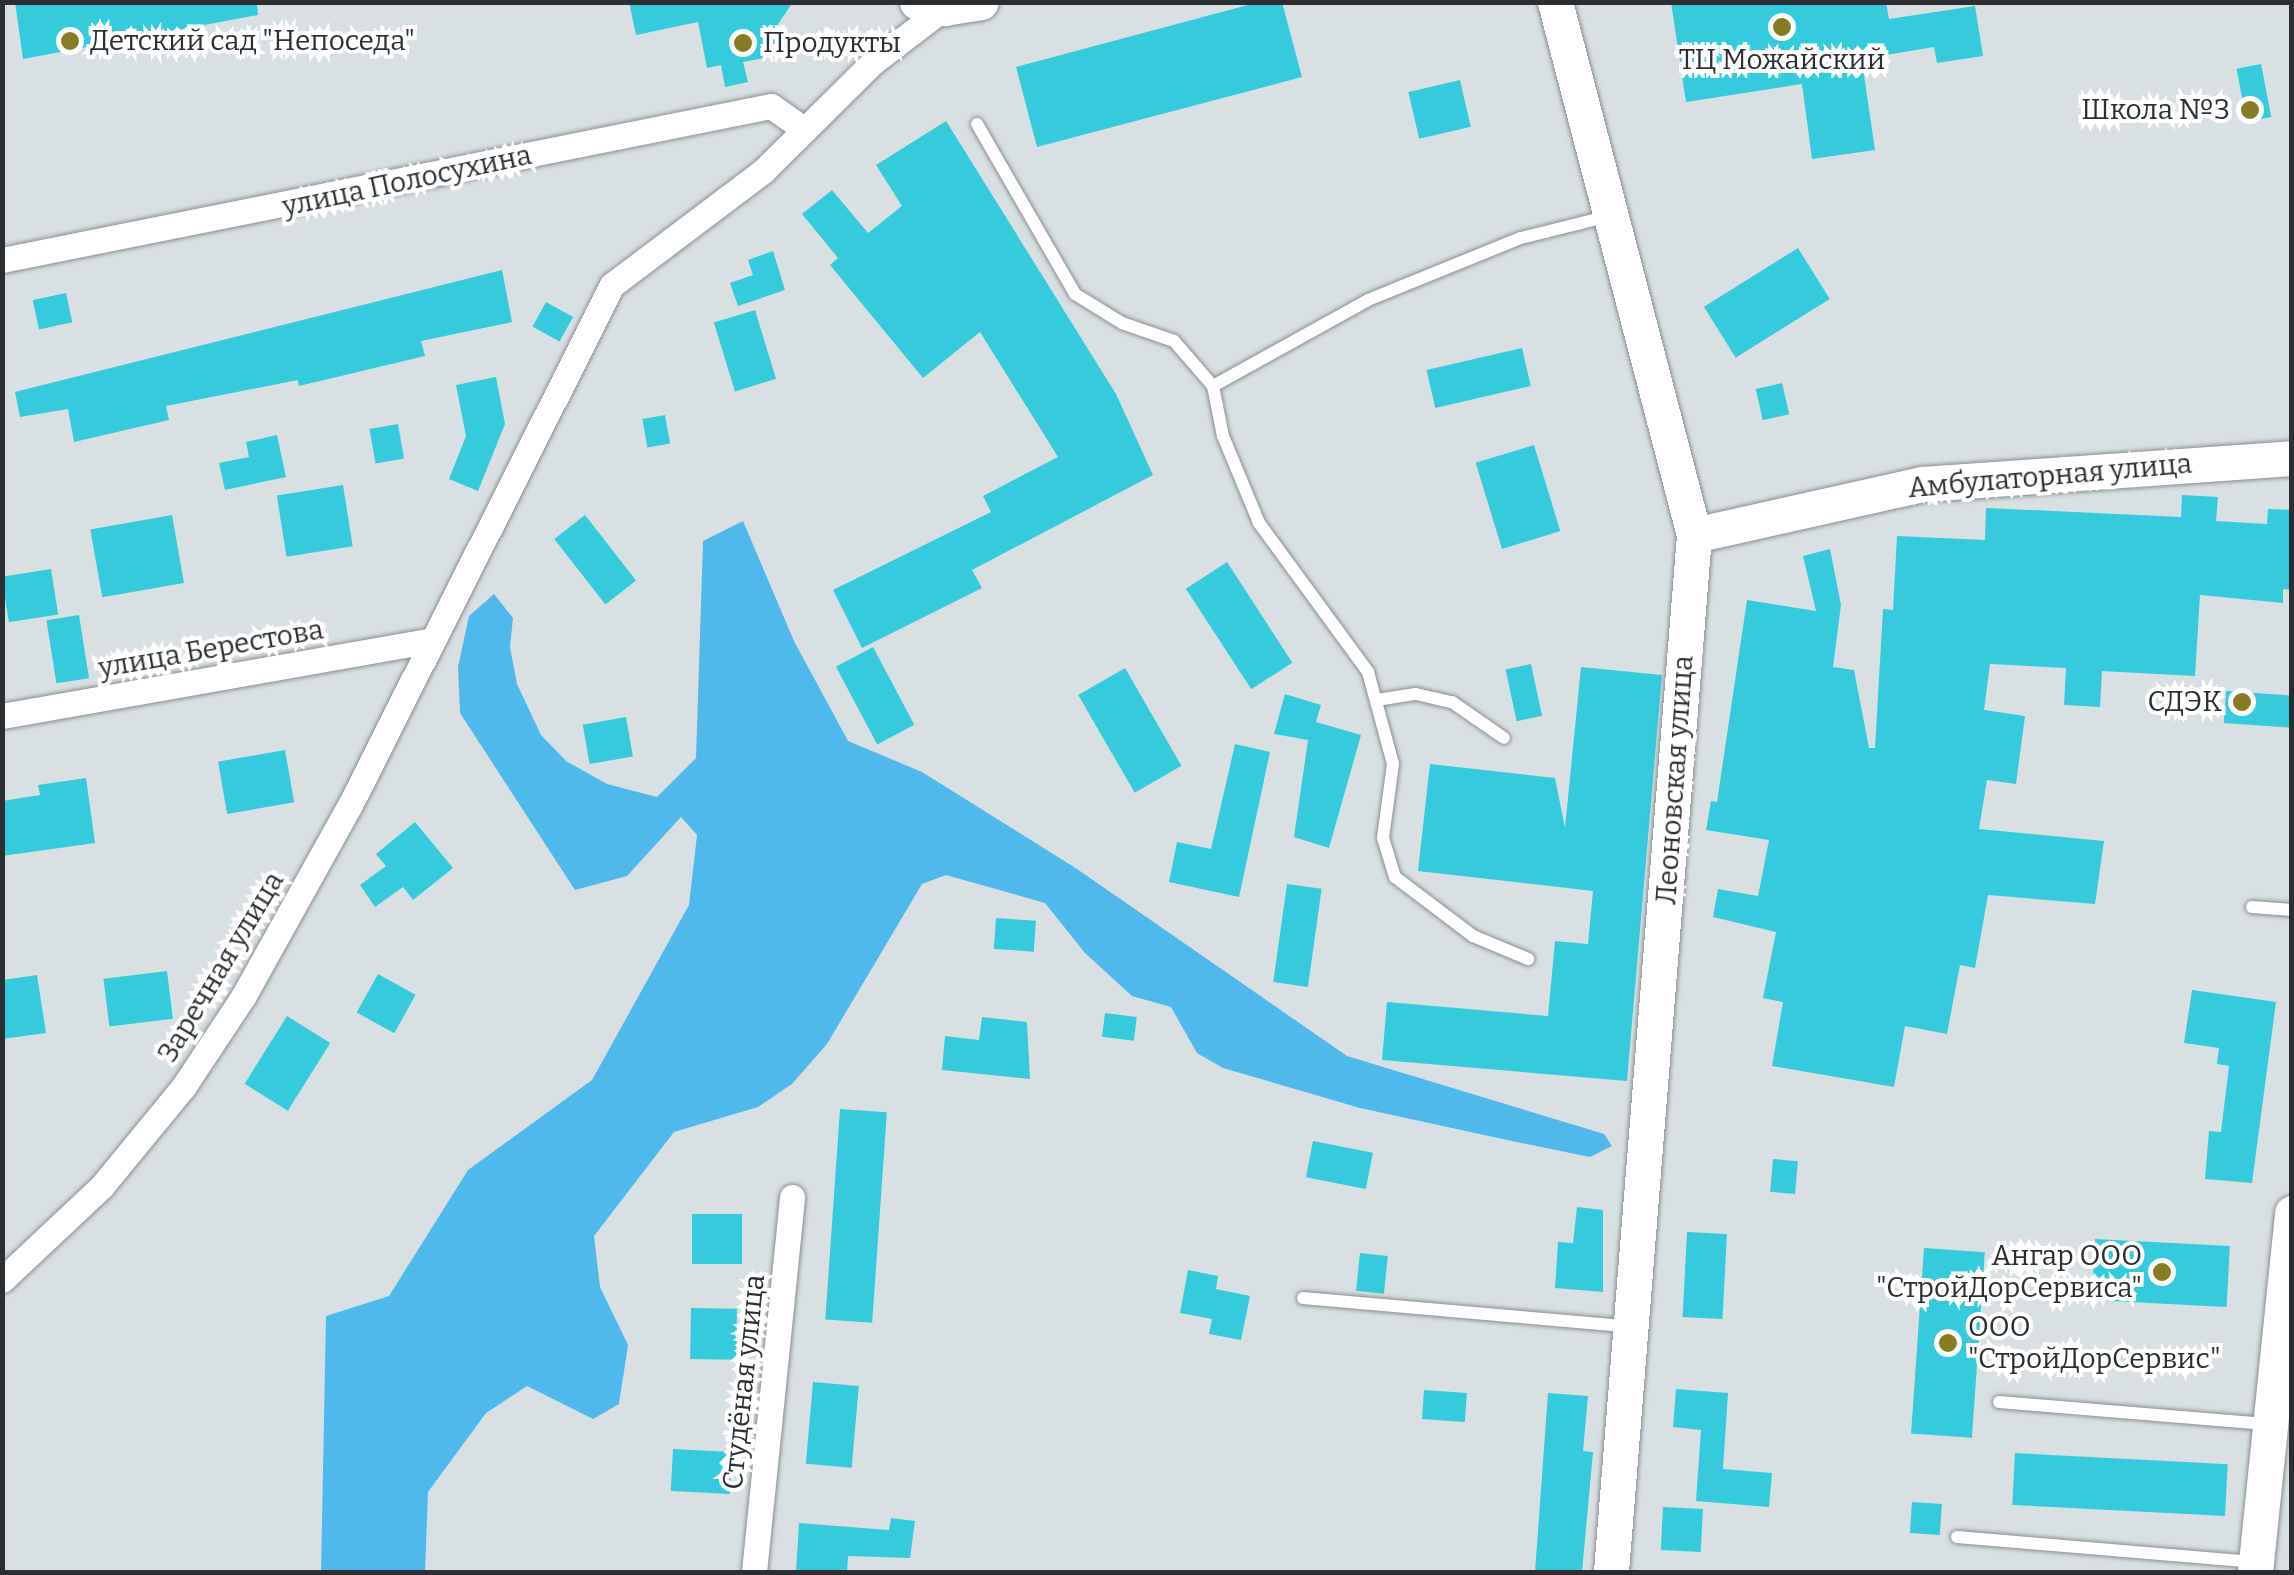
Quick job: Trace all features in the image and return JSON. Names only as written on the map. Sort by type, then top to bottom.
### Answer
[{"type":"street","points":[[429,641],[612,286],[762,172],[930,6],[981,2]]},
{"type":"street","name":"Леоновская улица","points":[[1554,2],[1694,535],[1634,1326],[1611,1572]]},
{"type":"street","name":"улица Полосухина","points":[[2,260],[770,106],[803,128]]},
{"type":"street","name":"Амбулаторная улица","points":[[1694,535],[1922,484],[2292,458]]},
{"type":"street","name":"улица Берестова","points":[[2,716],[429,641]]},
{"type":"street","name":"Заречная улица","points":[[2,1280],[102,1186],[224,1027],[350,805],[429,641]]},
{"type":"street","name":"Студёная улица","points":[[754,1572],[792,1196]]},
{"type":"street","points":[[2255,1568],[2291,1232]]},
{"type":"lane","points":[[977,124],[1075,294],[1122,323],[1174,341],[1213,386],[1223,436],[1259,523],[1330,613],[1377,700],[1393,764],[1383,838],[1395,877],[1473,936],[1528,959]]},
{"type":"lane","points":[[1213,386],[1368,300],[1521,238],[1612,216]]},
{"type":"lane","points":[[1377,700],[1416,694],[1452,702],[1504,738]]},
{"type":"lane","points":[[2252,906],[2292,910]]},
{"type":"lane","points":[[1302,1298],[1634,1326]]},
{"type":"lane","points":[[1999,1402],[2269,1424]]},
{"type":"lane","points":[[1958,1536],[2255,1568]]},
{"type":"shaded area","points":[[743,521],[794,641],[848,741],[922,772],[1077,869],[1347,1056],[1604,1134],[1612,1146],[1590,1157],[1360,1108],[1223,1068],[1197,1053],[1171,1007],[1132,996],[1085,953],[1045,903],[946,875],[922,884],[827,1044],[792,1084],[758,1107],[674,1132],[594,1236],[600,1287],[628,1345],[619,1404],[593,1419],[527,1386],[486,1413],[428,1492],[425,1572],[321,1572],[326,1316],[389,1296],[468,1170],[592,1080],[689,905],[697,835],[681,817],[627,876],[575,890],[460,713],[458,667],[469,616],[494,594],[513,618],[510,647],[517,684],[541,735],[566,761],[607,784],[657,797],[696,758],[703,541]]},
{"type":"building","name":"Детский сад \"Непоседа\"","points":[[15,2],[257,2],[258,15],[23,59]]},
{"type":"building","points":[[629,2],[793,2],[778,24],[784,54],[743,62],[748,82],[725,87],[721,65],[707,68],[698,22],[636,35]]},
{"type":"building","points":[[1259,2],[1282,2],[1302,77],[1037,147],[1016,67]]},
{"type":"building","points":[[1671,2],[1886,2],[1889,19],[1975,6],[1983,56],[1937,63],[1934,47],[1874,57],[1877,73],[1864,75],[1875,150],[1812,159],[1802,84],[1686,102]]},
{"type":"building","points":[[2261,64],[2271,117],[2247,122],[2236,69]]},
{"type":"building","points":[[1460,80],[1471,127],[1419,139],[1408,92]]},
{"type":"building","points":[[946,121],[1116,394],[1153,475],[972,570],[982,588],[862,648],[833,590],[991,512],[983,496],[1058,457],[980,332],[923,378],[830,265],[838,258],[802,214],[832,190],[868,233],[902,206],[876,165]]},
{"type":"building","points":[[1798,248],[1830,299],[1736,358],[1704,307]]},
{"type":"building","points":[[773,251],[785,290],[738,306],[730,283],[753,275],[748,260]]},
{"type":"building","points":[[502,270],[512,322],[421,341],[425,356],[299,386],[298,380],[166,406],[169,420],[74,442],[68,409],[20,417],[15,392]]},
{"type":"building","points":[[66,293],[72,322],[39,329],[33,300]]},
{"type":"building","points":[[546,302],[573,317],[560,342],[532,326]]},
{"type":"building","points":[[755,310],[776,379],[735,391],[714,323]]},
{"type":"building","points":[[1522,348],[1531,386],[1435,408],[1427,370]]},
{"type":"building","points":[[496,377],[505,424],[478,491],[449,479],[466,436],[456,385]]},
{"type":"building","points":[[1782,383],[1789,414],[1763,420],[1756,389]]},
{"type":"building","points":[[665,415],[670,444],[647,448],[642,419]]},
{"type":"building","points":[[398,424],[404,458],[376,464],[369,429]]},
{"type":"building","points":[[277,435],[286,477],[225,490],[219,463],[249,457],[246,442]]},
{"type":"building","points":[[1534,445],[1560,531],[1502,549],[1476,463]]},
{"type":"building","points":[[343,485],[353,546],[287,557],[277,495]]},
{"type":"building","points":[[2182,495],[2218,497],[2216,521],[2267,524],[2268,509],[2292,510],[2292,590],[2283,589],[2283,603],[2200,595],[2195,676],[2102,671],[2100,707],[2064,705],[2066,668],[1990,664],[1984,710],[2025,716],[2016,784],[1987,780],[1979,829],[2104,841],[2095,904],[1988,895],[1975,968],[1960,965],[1947,1034],[1905,1026],[1894,1087],[1772,1066],[1783,1002],[1763,998],[1776,932],[1713,917],[1718,889],[1758,896],[1769,840],[1706,830],[1711,801],[1717,802],[1747,600],[1816,611],[1803,556],[1830,549],[1841,605],[1833,667],[1854,670],[1869,748],[1875,748],[1883,609],[1893,610],[1897,536],[1985,540],[1986,508],[2181,517]]},
{"type":"building","points":[[172,515],[184,583],[102,597],[90,529]]},
{"type":"building","points":[[585,515],[636,580],[605,604],[554,539]]},
{"type":"building","points":[[1227,562],[1292,663],[1251,689],[1186,589]]},
{"type":"building","points":[[51,569],[58,614],[9,622],[2,577]]},
{"type":"building","points":[[79,615],[89,678],[56,683],[46,620]]},
{"type":"building","points":[[873,647],[914,725],[877,744],[836,667]]},
{"type":"building","points":[[1531,664],[1542,716],[1517,721],[1506,669]]},
{"type":"building","points":[[1581,667],[1662,675],[1627,1081],[1382,1060],[1387,1002],[1548,1016],[1555,941],[1588,944],[1593,891],[1418,871],[1430,764],[1555,778],[1565,828]]},
{"type":"building","points":[[1125,668],[1182,766],[1135,793],[1078,695]]},
{"type":"building","points":[[2226,691],[2292,696],[2290,728],[2224,723]]},
{"type":"building","points":[[1285,694],[1321,705],[1316,722],[1361,735],[1329,848],[1294,837],[1308,740],[1274,734]]},
{"type":"building","points":[[626,717],[633,756],[590,764],[583,725]]},
{"type":"building","points":[[1235,744],[1270,752],[1239,897],[1169,882],[1177,842],[1211,849]]},
{"type":"building","points":[[285,750],[294,802],[227,814],[218,762]]},
{"type":"building","points":[[86,778],[95,843],[2,856],[2,801],[40,795],[38,785]]},
{"type":"building","points":[[415,822],[453,868],[413,900],[403,887],[375,907],[360,885],[386,866],[376,854]]},
{"type":"building","points":[[1287,884],[1322,889],[1308,987],[1273,982]]},
{"type":"building","points":[[996,918],[1036,921],[1034,952],[994,949]]},
{"type":"building","points":[[167,971],[173,1019],[109,1026],[103,979]]},
{"type":"building","points":[[378,974],[416,995],[394,1033],[357,1012]]},
{"type":"building","points":[[37,975],[46,1033],[2,1039],[2,980]]},
{"type":"building","points":[[2192,990],[2276,1002],[2252,1183],[2205,1179],[2209,1131],[2221,1132],[2229,1066],[2217,1064],[2219,1048],[2184,1043]]},
{"type":"building","points":[[1105,1013],[1137,1017],[1134,1041],[1102,1037]]},
{"type":"building","points":[[287,1016],[330,1043],[288,1111],[245,1084]]},
{"type":"building","points":[[982,1017],[1027,1022],[1030,1079],[942,1070],[945,1036],[979,1040]]},
{"type":"building","points":[[840,1109],[887,1112],[872,1323],[825,1319]]},
{"type":"building","points":[[1313,1141],[1373,1153],[1366,1189],[1306,1177]]},
{"type":"building","points":[[1773,1159],[1798,1161],[1795,1194],[1770,1192]]},
{"type":"building","points":[[1577,1207],[1603,1210],[1603,1292],[1555,1288],[1558,1242],[1573,1243]]},
{"type":"building","points":[[692,1214],[742,1214],[742,1264],[692,1264]]},
{"type":"building","points":[[1687,1232],[1727,1234],[1722,1319],[1683,1317]]},
{"type":"building","name":"Ангар ООО \"СтройДорСервиса\"","points":[[2095,1239],[2230,1246],[2227,1307],[2092,1300]]},
{"type":"building","name":"ООО \"СтройДорСервис\"","points":[[1924,1248],[1985,1252],[1972,1438],[1911,1434]]},
{"type":"building","points":[[1360,1253],[1388,1256],[1384,1294],[1356,1291]]},
{"type":"building","points":[[1188,1270],[1218,1276],[1216,1289],[1250,1296],[1241,1340],[1209,1334],[1212,1319],[1180,1313]]},
{"type":"building","points":[[691,1308],[737,1309],[736,1360],[690,1359]]},
{"type":"building","points":[[813,1382],[859,1386],[852,1468],[806,1464]]},
{"type":"building","points":[[1676,1389],[1728,1393],[1723,1469],[1772,1473],[1769,1507],[1696,1501],[1701,1430],[1673,1427]]},
{"type":"building","points":[[1424,1390],[1467,1393],[1465,1422],[1422,1419]]},
{"type":"building","points":[[1548,1393],[1588,1396],[1583,1451],[1593,1452],[1582,1572],[1535,1572]]},
{"type":"building","points":[[673,1449],[732,1452],[730,1494],[671,1491]]},
{"type":"building","points":[[2015,1453],[2228,1464],[2225,1516],[2012,1505]]},
{"type":"building","points":[[1912,1502],[1942,1504],[1940,1535],[1910,1533]]},
{"type":"building","points":[[1663,1507],[1703,1509],[1701,1552],[1661,1550]]},
{"type":"building","points":[[891,1518],[915,1521],[910,1558],[848,1556],[847,1572],[796,1572],[799,1523],[889,1530]]},
{"type":"place","name":"ТЦ Можайский","points":[[1782,27]]},
{"type":"place","name":"Детский сад \"Непоседа\"","points":[[70,41]]},
{"type":"place","name":"Продукты","points":[[743,43]]},
{"type":"place","name":"Школа №3","points":[[2250,110]]},
{"type":"place","name":"СДЭК","points":[[2242,702]]},
{"type":"place","name":"Ангар ООО \"СтройДорСервиса\"","points":[[2162,1272]]},
{"type":"place","name":"ООО \"СтройДорСервис\"","points":[[1948,1343]]}]
